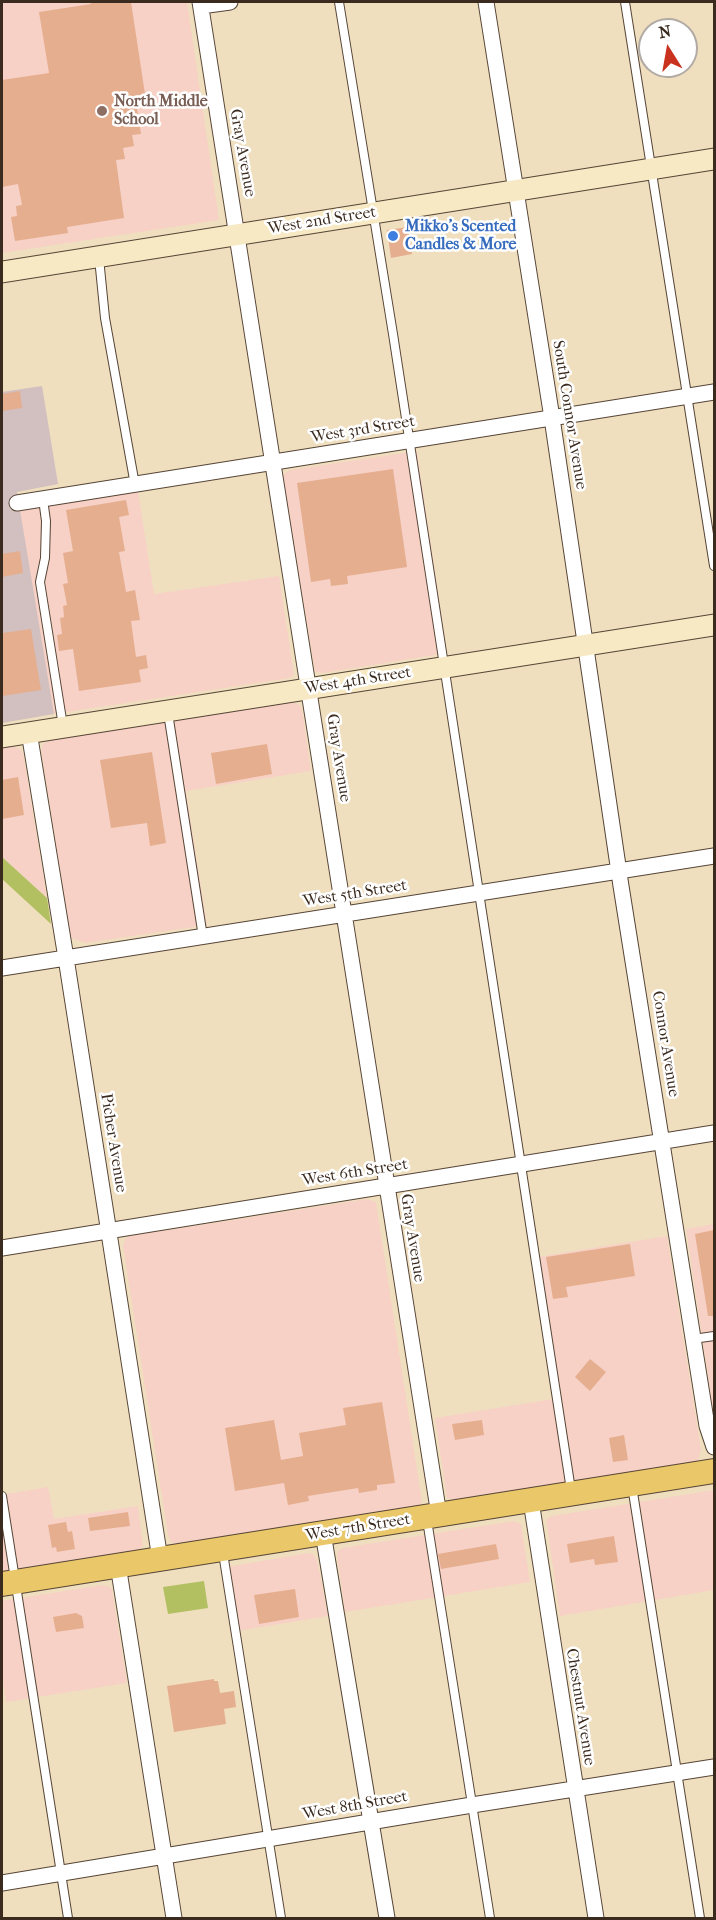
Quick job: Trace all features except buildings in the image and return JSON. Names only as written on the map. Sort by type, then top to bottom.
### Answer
[{"type":"main road","name":"West 7th Street","points":[[8,1583],[714,1471]]},
{"type":"street","points":[[201,4],[230,2]]},
{"type":"street","name":"South Connor Avenue","points":[[486,2],[552,418],[585,645]]},
{"type":"street","name":"Gray Avenue","points":[[201,4],[219,132],[238,234],[386,1186],[433,1516]]},
{"type":"street","name":"West 2nd Street","points":[[2,272],[714,159]]},
{"type":"street","name":"West 3rd Street","points":[[17,503],[714,392]]},
{"type":"street","name":"West 4th Street","points":[[2,737],[714,625]]},
{"type":"street","name":"Connor Avenue","points":[[585,645],[693,1339],[707,1426],[714,1447]]},
{"type":"street","name":"Picher Avenue","points":[[29,732],[160,1558]]},
{"type":"street","name":"West 5th Street","points":[[2,968],[714,856]]},
{"type":"street","name":"West 6th Street","points":[[2,1248],[714,1133]]},
{"type":"street","name":"Chestnut Avenue","points":[[531,1501],[596,1918]]},
{"type":"street","points":[[323,1533],[387,1918]]},
{"type":"street","points":[[118,1565],[174,1918]]},
{"type":"street","name":"West 8th Street","points":[[2,1882],[714,1767]]},
{"type":"lane","points":[[339,2],[410,441],[572,1494]]},
{"type":"lane","points":[[626,2],[714,566]]},
{"type":"lane","points":[[99,256],[105,318],[135,485]]},
{"type":"lane","points":[[43,499],[46,521],[45,558],[39,582],[63,727]]},
{"type":"lane","points":[[168,711],[203,937]]},
{"type":"lane","points":[[693,1339],[714,1336]]},
{"type":"lane","points":[[632,1485],[700,1918]]},
{"type":"lane","points":[[2,1496],[8,1583],[68,1918]]},
{"type":"lane","points":[[433,1516],[489,1918]]},
{"type":"lane","points":[[222,1549],[281,1918]]},
{"type":"shaded area","name":"North Middle School","points":[[2,2],[187,2],[219,220],[2,253]]},
{"type":"shaded area","points":[[42,386],[58,484],[17,492],[54,714],[2,723],[2,392]]},
{"type":"shaded area","points":[[417,451],[447,653],[323,673],[315,672],[284,474],[290,470]]},
{"type":"shaded area","points":[[138,491],[154,594],[279,576],[294,675],[290,678],[54,714],[19,509]]},
{"type":"shaded area","points":[[293,702],[300,705],[302,709],[311,771],[186,791],[207,925],[86,943],[71,938],[41,751],[43,744],[50,740]]},
{"type":"shaded area","points":[[13,746],[23,752],[47,898],[2,857],[2,748]]},
{"type":"shaded area","points":[[367,1199],[376,1202],[422,1502],[415,1508],[179,1544],[171,1542],[168,1535],[123,1246],[125,1239],[130,1236]]},
{"type":"shaded area","points":[[714,1224],[714,1417],[686,1229]]},
{"type":"shaded area","points":[[667,1236],[701,1450],[698,1461],[453,1500],[447,1498],[435,1418],[553,1399],[531,1258]]},
{"type":"shaded area","points":[[48,1487],[54,1519],[138,1506],[143,1546],[138,1550],[2,1572],[2,1527],[11,1525],[6,1494]]},
{"type":"shaded area","points":[[714,1490],[714,1590],[560,1616],[546,1519],[552,1516]]},
{"type":"shaded area","points":[[514,1521],[521,1524],[530,1582],[345,1612],[337,1556],[337,1552],[342,1548]]},
{"type":"shaded area","points":[[313,1554],[317,1560],[328,1616],[231,1632],[221,1568]]},
{"type":"shaded area","points":[[102,1585],[112,1590],[127,1683],[6,1702],[2,1674],[2,1601]]},
{"type":"green space","points":[[2,857],[47,898],[51,924],[2,879]]},
{"type":"green space","points":[[204,1581],[208,1608],[168,1614],[163,1587]]},
{"type":"place","name":"North Middle School","points":[[102,111]]},
{"type":"place","name":"Mikko's Scented Candles & More","points":[[393,236]]}]
